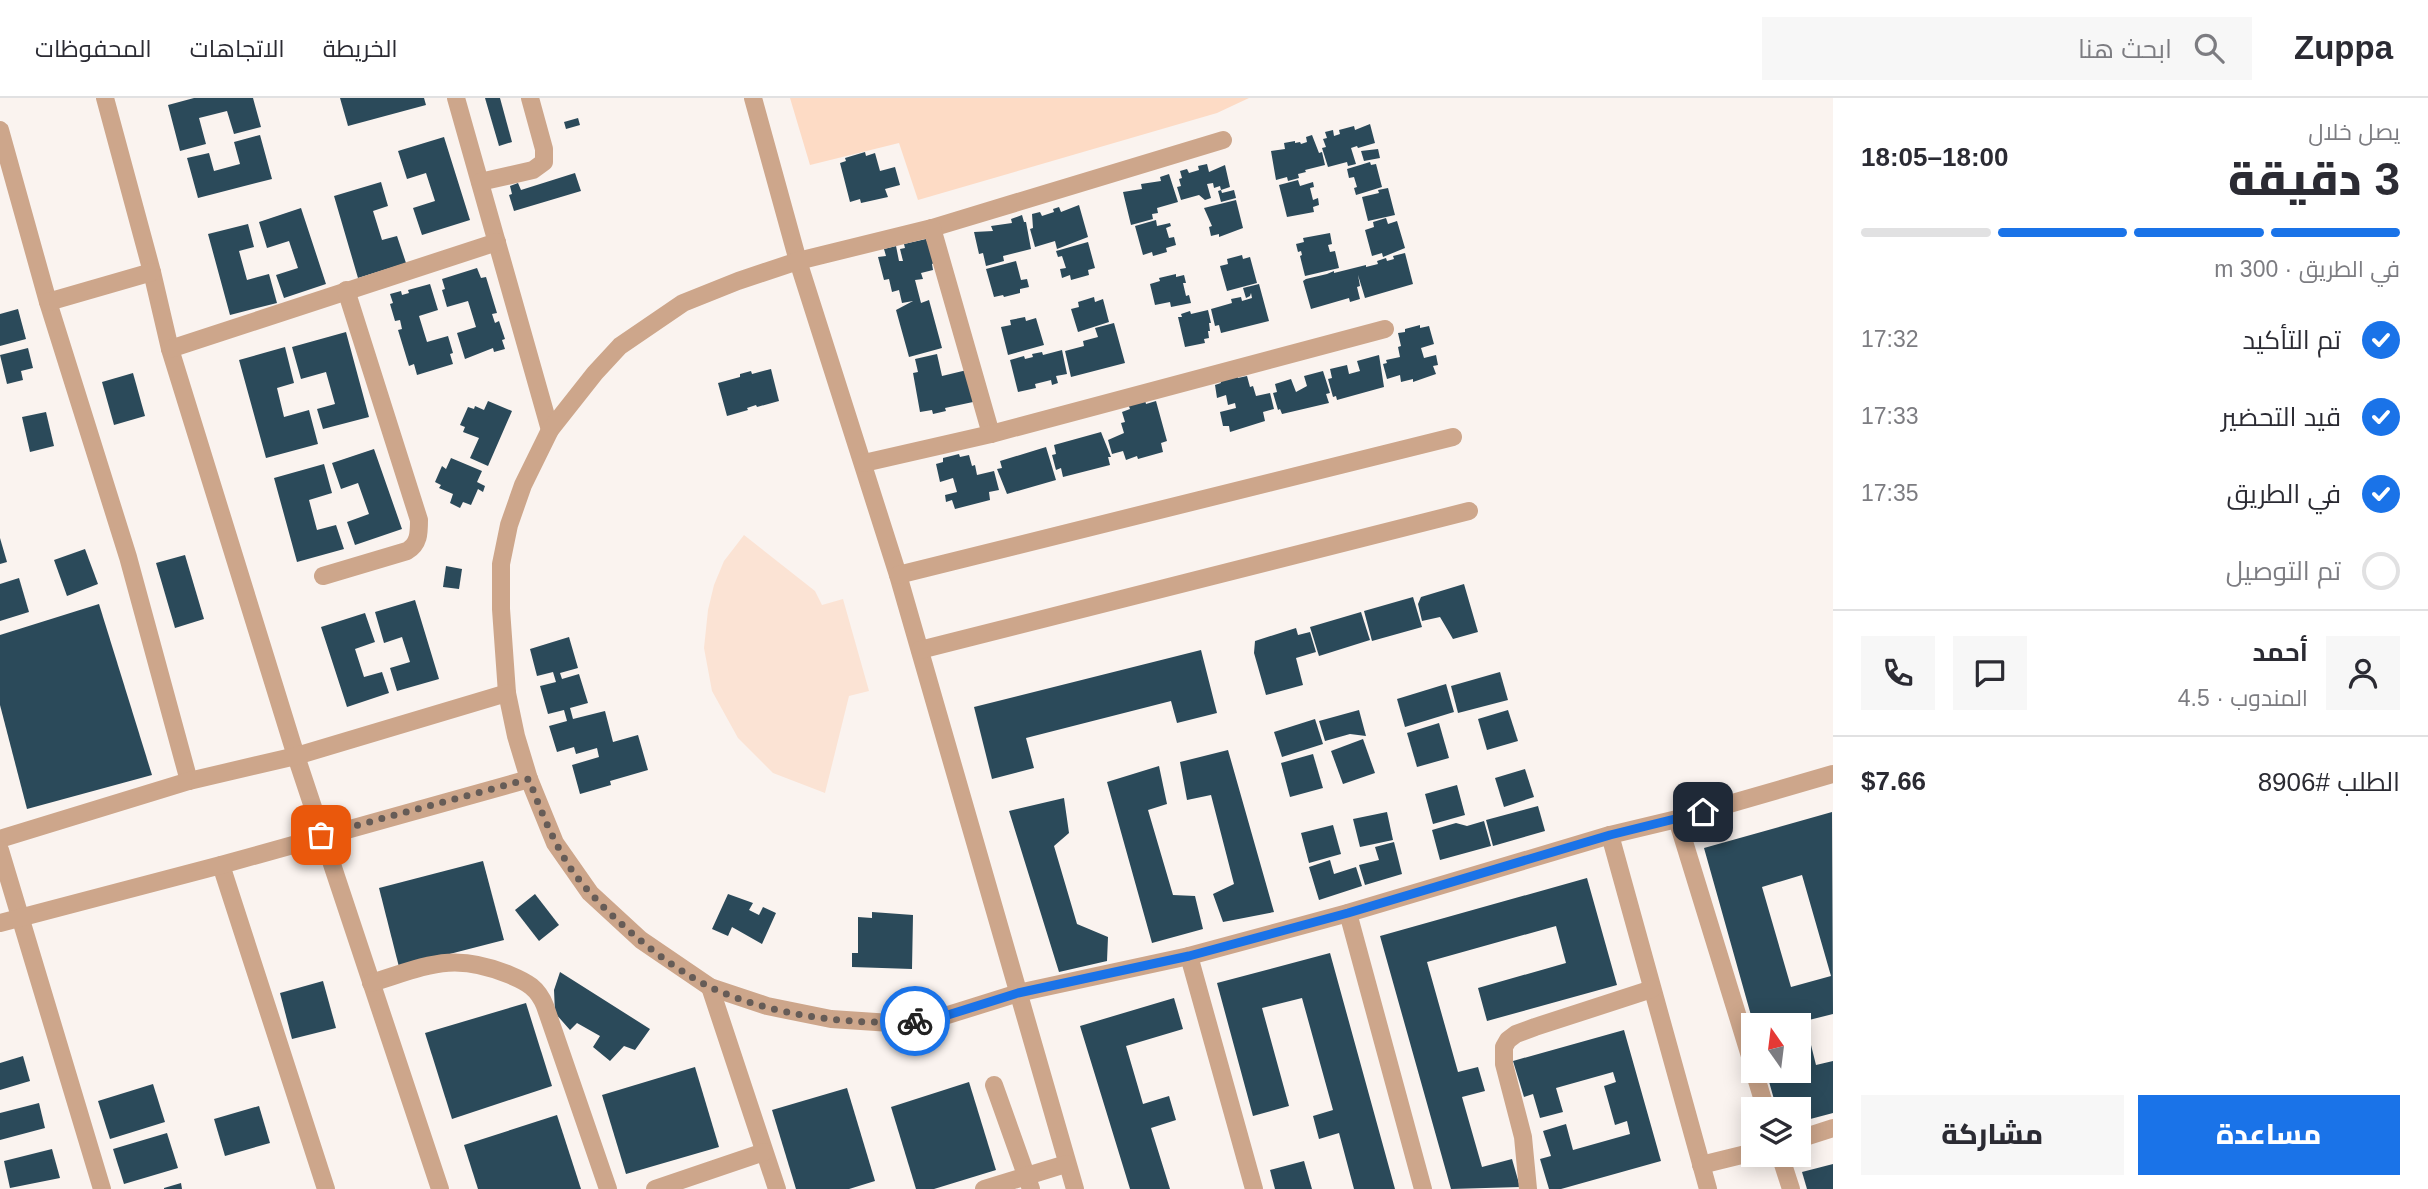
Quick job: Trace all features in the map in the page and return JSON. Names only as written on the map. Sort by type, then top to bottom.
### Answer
[{"type":"street","points":[[105,98],[170,349],[321,835],[440,1189]]},
{"type":"street","points":[[456,98],[550,430]]},
{"type":"street","points":[[480,182],[533,170],[544,162],[544,149],[530,98]]},
{"type":"street","points":[[753,98],[798,261],[898,575],[1075,1189]]},
{"type":"street","points":[[0,130],[48,302],[128,557],[189,781]]},
{"type":"street","points":[[1223,141],[932,228],[798,261],[683,303],[648,326],[612,355],[550,430],[523,485],[509,525],[501,564],[502,642],[507,693],[516,736],[529,779],[555,843],[590,893],[641,940],[710,987],[780,1009],[831,1019],[891,1023],[935,1019],[1018,993],[1189,956],[1348,913],[1610,835],[1677,820],[1833,774]]},
{"type":"street","points":[[932,228],[991,434]]},
{"type":"street","points":[[170,349],[498,242]]},
{"type":"street","points":[[48,302],[152,272]]},
{"type":"street","points":[[323,576],[407,551],[415,545],[419,531],[419,520],[346,290]]},
{"type":"street","points":[[864,463],[991,434],[1385,329]]},
{"type":"street","points":[[898,575],[1453,437]]},
{"type":"street","points":[[920,650],[1469,511]]},
{"type":"street","points":[[0,839],[189,781],[296,756],[507,693]]},
{"type":"street","points":[[0,923],[529,779]]},
{"type":"street","points":[[1677,820],[1741,1028]]},
{"type":"street","points":[[1610,835],[1707,1189]]},
{"type":"street","points":[[0,850],[102,1189]]},
{"type":"street","points":[[221,865],[326,1189]]},
{"type":"street","points":[[1348,913],[1423,1189]]},
{"type":"street","points":[[1189,956],[1254,1189]]},
{"type":"street","points":[[371,983],[450,961],[485,965],[533,986],[545,1006],[608,1189]]},
{"type":"street","points":[[710,987],[777,1189]]},
{"type":"street","points":[[1528,1189],[1523,1138],[1504,1064],[1504,1048],[1508,1040],[1535,1027],[1653,989]]},
{"type":"street","points":[[994,1085],[1029,1182]]},
{"type":"street","points":[[1811,1135],[1833,1128]]},
{"type":"street","points":[[655,1189],[764,1152]]},
{"type":"street","points":[[1701,1165],[1741,1155]]},
{"type":"street","points":[[984,1189],[1029,1182],[1066,1164]]},
{"type":"street","points":[[1784,1167],[1791,1189]]},
{"type":"shaded area","points":[[790,98],[1249,98],[1217,113],[918,200],[899,143],[810,165]]},
{"type":"shaded area","points":[[744,535],[815,591],[822,605],[843,599],[869,691],[849,696],[825,793],[773,773],[738,738],[712,691],[704,648],[708,610],[724,561]]},
{"type":"building","points":[[194,98],[253,98],[261,127],[234,134],[227,111],[199,118],[206,144],[180,151],[168,105]]},
{"type":"building","points":[[340,98],[424,98],[426,105],[348,126]]},
{"type":"building","points":[[485,98],[500,98],[512,142],[499,146]]},
{"type":"building","points":[[578,118],[580,125],[566,129],[564,122]]},
{"type":"building","points":[[1370,124],[1375,143],[1351,148],[1356,164],[1348,166],[1347,162],[1328,167],[1322,148],[1326,147],[1323,139],[1327,138],[1325,132],[1333,130],[1334,136],[1340,134],[1339,130],[1354,126],[1355,130]]},
{"type":"building","points":[[260,135],[272,179],[198,198],[187,158],[209,153],[214,171],[240,164],[234,142]]},
{"type":"building","points":[[1312,135],[1319,153],[1322,152],[1325,165],[1305,170],[1306,172],[1298,174],[1299,178],[1276,180],[1271,151],[1285,149],[1284,143],[1307,142],[1306,137]]},
{"type":"building","points":[[444,137],[470,220],[422,235],[413,208],[435,201],[426,173],[407,179],[398,151]]},
{"type":"building","points":[[1378,149],[1380,158],[1364,161],[1361,151]]},
{"type":"building","points":[[865,152],[866,156],[875,153],[880,171],[895,167],[900,185],[885,189],[888,197],[861,203],[860,199],[850,202],[840,163],[846,161],[845,158]]},
{"type":"building","points":[[1370,162],[1371,165],[1376,164],[1382,187],[1356,195],[1354,177],[1349,178],[1347,169]]},
{"type":"building","points":[[1207,164],[1209,172],[1225,165],[1230,187],[1221,190],[1220,186],[1214,188],[1213,183],[1207,184],[1211,198],[1205,200],[1199,195],[1181,200],[1177,187],[1181,186],[1180,171],[1187,169],[1189,173],[1199,170],[1198,166]]},
{"type":"building","points":[[575,173],[581,191],[514,211],[509,195],[512,194],[510,186],[518,183],[521,190]]},
{"type":"building","points":[[1169,174],[1178,202],[1157,208],[1158,213],[1152,214],[1153,219],[1131,225],[1123,192],[1142,189],[1141,184],[1161,181],[1160,177]]},
{"type":"building","points":[[1298,180],[1300,186],[1313,182],[1314,187],[1310,188],[1313,200],[1318,198],[1319,205],[1313,207],[1314,212],[1287,217],[1279,185]]},
{"type":"building","points":[[381,182],[388,206],[373,211],[382,240],[397,236],[406,263],[358,278],[334,196]]},
{"type":"building","points":[[1388,188],[1395,215],[1368,221],[1362,197]]},
{"type":"building","points":[[1221,190],[1222,193],[1234,190],[1236,198],[1221,202],[1218,191]]},
{"type":"building","points":[[1236,200],[1243,228],[1219,237],[1219,234],[1211,236],[1209,227],[1212,226],[1204,208]]},
{"type":"building","points":[[1079,205],[1088,237],[1057,249],[1055,241],[1035,247],[1030,229],[1033,228],[1032,214],[1040,212],[1042,216],[1059,207],[1061,212]]},
{"type":"building","points":[[301,208],[326,284],[284,298],[276,275],[298,268],[289,241],[267,248],[259,222]]},
{"type":"building","points":[[1022,215],[1031,249],[1003,256],[1004,261],[986,266],[983,253],[979,254],[974,232],[993,231],[991,226],[1012,223],[1011,219]]},
{"type":"building","points":[[1386,218],[1388,224],[1397,221],[1405,248],[1383,257],[1382,253],[1372,256],[1365,230],[1374,227],[1373,222]]},
{"type":"building","points":[[1156,220],[1157,226],[1170,223],[1171,226],[1166,228],[1169,238],[1174,237],[1176,245],[1166,248],[1167,252],[1153,256],[1152,252],[1143,255],[1135,226]]},
{"type":"building","points":[[248,224],[254,247],[239,251],[247,280],[269,274],[277,303],[230,315],[208,234]]},
{"type":"building","points":[[1330,233],[1332,244],[1328,245],[1330,252],[1335,251],[1339,268],[1305,276],[1301,251],[1298,252],[1296,244],[1304,242],[1303,238]]},
{"type":"building","points":[[926,239],[936,262],[932,264],[933,270],[921,273],[923,279],[915,280],[921,303],[929,300],[942,348],[909,357],[896,310],[913,301],[902,303],[899,290],[892,292],[889,279],[884,280],[878,257],[886,256],[884,249],[896,246],[899,261],[903,261],[900,249],[905,248],[904,244]]},
{"type":"building","points":[[1088,242],[1095,268],[1088,270],[1089,275],[1071,280],[1070,275],[1062,278],[1060,269],[1066,268],[1062,256],[1058,257],[1056,251]]},
{"type":"building","points":[[1405,253],[1413,284],[1365,298],[1358,275],[1360,299],[1350,302],[1349,298],[1311,309],[1303,281],[1306,279],[1334,271],[1378,264],[1377,261],[1394,259],[1393,256]]},
{"type":"building","points":[[1242,255],[1243,259],[1250,257],[1257,283],[1227,291],[1220,266],[1228,264],[1227,259]]},
{"type":"building","points":[[1016,261],[1021,280],[1027,279],[1029,287],[1020,289],[1020,293],[994,297],[986,269]]},
{"type":"building","points":[[477,268],[481,278],[486,277],[497,313],[492,314],[495,323],[499,321],[505,349],[494,352],[493,348],[465,359],[457,333],[476,327],[468,301],[447,307],[442,279]]},
{"type":"building","points":[[1176,274],[1176,277],[1184,275],[1186,296],[1189,295],[1191,303],[1171,307],[1170,302],[1155,305],[1150,284],[1160,281],[1159,278]]},
{"type":"building","points":[[430,284],[438,310],[419,316],[427,342],[448,336],[453,364],[417,375],[414,364],[409,366],[398,330],[402,329],[400,320],[395,321],[390,294],[401,291],[402,295],[409,293],[408,290]]},
{"type":"building","points":[[1259,284],[1269,321],[1221,333],[1219,325],[1215,326],[1211,309],[1232,303],[1231,299],[1241,297],[1242,301],[1252,298],[1251,293],[1246,298],[1243,288]]},
{"type":"building","points":[[1094,297],[1095,302],[1103,299],[1109,322],[1078,332],[1071,309],[1079,307],[1078,302]]},
{"type":"building","points":[[18,309],[26,339],[0,346],[0,314]]},
{"type":"building","points":[[1208,310],[1211,323],[1209,338],[1204,339],[1205,343],[1185,347],[1178,317],[1190,311],[1191,314]]},
{"type":"building","points":[[1025,317],[1026,321],[1036,318],[1044,345],[1008,355],[1001,327],[1011,325],[1010,320]]},
{"type":"building","points":[[1114,323],[1125,363],[1071,377],[1065,351],[1084,346],[1083,341],[1098,337],[1095,328]]},
{"type":"building","points":[[1420,325],[1420,328],[1429,326],[1434,344],[1421,348],[1424,358],[1436,355],[1438,365],[1433,366],[1436,374],[1413,382],[1413,379],[1401,382],[1400,375],[1387,379],[1383,364],[1387,363],[1386,360],[1400,357],[1398,333]]},
{"type":"building","points":[[346,332],[369,417],[323,429],[317,409],[335,404],[326,372],[301,379],[292,347]]},
{"type":"building","points":[[285,347],[294,383],[277,388],[284,417],[309,410],[318,444],[266,458],[239,360]]},
{"type":"building","points":[[28,348],[33,368],[21,371],[23,380],[7,384],[0,355]]},
{"type":"building","points":[[1062,350],[1067,374],[1056,376],[1058,383],[1052,385],[1051,380],[1035,384],[1036,388],[1018,392],[1010,360]]},
{"type":"building","points":[[937,354],[942,376],[967,370],[973,402],[945,408],[946,411],[933,414],[932,410],[920,412],[913,373],[918,372],[915,359]]},
{"type":"building","points":[[1379,355],[1384,387],[1337,400],[1336,396],[1333,397],[1328,379],[1332,378],[1330,369],[1347,365],[1349,374],[1360,371],[1357,361]]},
{"type":"building","points":[[771,369],[779,401],[757,407],[756,405],[727,416],[718,383],[751,371],[752,374]]},
{"type":"building","points":[[1323,371],[1330,393],[1326,394],[1329,403],[1282,414],[1280,409],[1278,410],[1273,393],[1277,392],[1275,384],[1291,379],[1296,392],[1307,386],[1304,376]]},
{"type":"building","points":[[133,373],[145,416],[114,425],[102,382]]},
{"type":"building","points":[[1247,376],[1256,396],[1270,393],[1274,409],[1263,412],[1265,421],[1230,432],[1229,426],[1223,426],[1220,412],[1236,408],[1235,403],[1228,405],[1226,395],[1217,398],[1215,385],[1221,383],[1220,380]]},
{"type":"building","points":[[1145,400],[1146,404],[1156,401],[1167,441],[1161,443],[1163,452],[1126,460],[1123,451],[1112,454],[1108,440],[1124,433],[1122,412],[1130,409],[1128,404]]},
{"type":"building","points":[[488,401],[512,411],[488,466],[470,458],[479,438],[463,432],[465,427],[460,425],[468,407],[474,409],[475,406],[484,410]]},
{"type":"building","points":[[46,412],[54,446],[30,452],[22,417]]},
{"type":"building","points":[[1101,432],[1111,457],[1108,457],[1110,465],[1063,477],[1061,468],[1056,470],[1052,455],[1056,454],[1054,445]]},
{"type":"building","points":[[1046,447],[1056,480],[1007,494],[997,469],[1002,468],[1000,461]]},
{"type":"building","points":[[374,449],[402,529],[355,545],[347,522],[369,514],[358,483],[341,489],[332,463]]},
{"type":"building","points":[[959,454],[960,457],[969,455],[977,475],[994,471],[999,490],[989,492],[990,500],[955,509],[952,500],[946,502],[945,495],[957,492],[953,478],[940,482],[936,464],[943,462],[943,458]]},
{"type":"building","points":[[451,458],[482,471],[477,482],[485,486],[483,492],[478,489],[471,505],[463,502],[460,508],[450,503],[453,494],[439,488],[441,485],[435,482],[442,466],[446,469]]},
{"type":"building","points":[[324,464],[332,493],[309,500],[317,530],[336,525],[344,549],[297,562],[274,478]]},
{"type":"building","points":[[0,538],[7,562],[0,564]]},
{"type":"building","points":[[85,549],[98,584],[67,596],[54,560]]},
{"type":"building","points":[[185,555],[204,619],[175,628],[156,563]]},
{"type":"building","points":[[446,566],[462,569],[459,589],[443,587]]},
{"type":"building","points":[[19,578],[29,612],[0,621],[0,584]]},
{"type":"building","points":[[1464,584],[1478,632],[1453,639],[1440,617],[1422,621],[1418,604],[1421,597]]},
{"type":"building","points":[[1413,597],[1422,627],[1372,641],[1364,611]]},
{"type":"building","points":[[415,600],[439,679],[397,691],[390,668],[410,662],[402,637],[384,643],[375,612]]},
{"type":"building","points":[[99,604],[152,775],[27,809],[0,705],[0,635]]},
{"type":"building","points":[[1361,612],[1370,640],[1319,656],[1310,627]]},
{"type":"building","points":[[365,613],[375,642],[355,649],[364,677],[382,672],[389,693],[347,707],[321,627]]},
{"type":"building","points":[[1296,628],[1298,635],[1310,632],[1316,652],[1296,658],[1303,685],[1266,695],[1254,653],[1255,641]]},
{"type":"building","points":[[569,637],[578,668],[560,673],[562,679],[579,674],[588,703],[570,708],[573,719],[605,711],[613,742],[638,735],[648,770],[610,781],[611,785],[580,794],[572,765],[599,757],[597,748],[576,754],[574,747],[557,752],[549,726],[567,721],[564,710],[548,714],[540,686],[556,682],[553,672],[537,676],[530,649]]},
{"type":"building","points":[[1201,650],[1217,713],[1177,723],[1171,701],[1026,738],[1034,768],[992,779],[974,707]]},
{"type":"building","points":[[1500,672],[1508,700],[1458,713],[1451,686]]},
{"type":"building","points":[[1446,684],[1454,712],[1405,727],[1397,699]]},
{"type":"building","points":[[1359,710],[1366,736],[1350,734],[1325,741],[1319,721]]},
{"type":"building","points":[[1508,710],[1518,741],[1487,750],[1478,719]]},
{"type":"building","points":[[1315,719],[1323,744],[1282,757],[1274,732]]},
{"type":"building","points":[[1439,723],[1449,758],[1417,767],[1407,733]]},
{"type":"building","points":[[1363,739],[1375,773],[1343,784],[1331,751]]},
{"type":"building","points":[[1228,750],[1274,912],[1223,922],[1213,894],[1234,884],[1211,795],[1187,800],[1180,762]]},
{"type":"building","points":[[1313,754],[1323,788],[1290,797],[1281,763]]},
{"type":"building","points":[[1159,766],[1167,804],[1148,810],[1173,895],[1195,896],[1203,929],[1152,943],[1107,782]]},
{"type":"building","points":[[1525,769],[1534,797],[1504,807],[1495,778]]},
{"type":"building","points":[[1457,785],[1465,815],[1433,824],[1425,794]]},
{"type":"building","points":[[1064,798],[1069,833],[1054,846],[1077,924],[1108,937],[1107,961],[1059,972],[1009,811]]},
{"type":"building","points":[[1538,806],[1545,831],[1493,846],[1486,820]]},
{"type":"building","points":[[1387,812],[1393,840],[1360,847],[1353,819]]},
{"type":"building","points":[[1832,812],[1833,1014],[1811,1020],[1811,1013],[1750,1013],[1704,848]],"holes":[[[1802,875],[1831,976],[1791,987],[1762,887]]]},
{"type":"building","points":[[1484,821],[1491,846],[1440,860],[1432,830],[1456,823],[1467,826]]},
{"type":"building","points":[[1333,825],[1341,854],[1309,863],[1301,833]]},
{"type":"building","points":[[1394,842],[1402,874],[1365,885],[1359,865],[1379,860],[1375,847]]},
{"type":"building","points":[[1330,860],[1334,874],[1356,867],[1362,886],[1319,900],[1309,867]]},
{"type":"building","points":[[483,861],[504,940],[399,967],[379,888]]},
{"type":"building","points":[[1587,878],[1617,985],[1487,1021],[1478,988],[1566,963],[1556,926],[1427,962],[1458,1072],[1478,1067],[1485,1091],[1462,1097],[1482,1167],[1512,1159],[1520,1187],[1451,1189],[1380,936]]},
{"type":"building","points":[[535,894],[559,925],[539,941],[515,910]]},
{"type":"building","points":[[728,894],[753,903],[749,910],[759,915],[763,907],[776,913],[762,944],[732,927],[728,936],[712,929]]},
{"type":"building","points":[[872,912],[913,915],[912,969],[852,967],[852,953],[858,953],[858,917],[872,918]]},
{"type":"building","points":[[1330,953],[1395,1189],[1354,1189],[1339,1133],[1319,1139],[1313,1116],[1333,1110],[1302,998],[1262,1008],[1289,1106],[1253,1116],[1217,983]]},
{"type":"building","points":[[560,972],[650,1029],[635,1050],[624,1046],[610,1061],[593,1047],[600,1036],[577,1023],[570,1030],[555,1013],[554,990]]},
{"type":"building","points":[[323,981],[336,1028],[292,1039],[280,993]]},
{"type":"building","points":[[1174,998],[1183,1029],[1126,1046],[1143,1104],[1169,1096],[1176,1120],[1151,1128],[1170,1189],[1130,1189],[1080,1026]]},
{"type":"building","points":[[526,1003],[552,1086],[452,1119],[425,1033]]},
{"type":"building","points":[[1624,1030],[1661,1161],[1561,1189],[1549,1189],[1540,1159],[1551,1156],[1543,1131],[1566,1124],[1573,1150],[1630,1134],[1627,1121],[1615,1125],[1604,1086],[1616,1082],[1613,1072],[1556,1088],[1563,1112],[1540,1118],[1533,1094],[1524,1097],[1513,1061]]},
{"type":"building","points":[[1811,1045],[1816,1065],[1833,1061],[1833,1113],[1811,1119],[1811,1097],[1773,1097],[1769,1083],[1811,1083]]},
{"type":"building","points":[[23,1056],[30,1081],[0,1090],[0,1063]]},
{"type":"building","points":[[695,1067],[719,1147],[626,1174],[602,1095]]},
{"type":"building","points":[[969,1082],[996,1170],[934,1189],[916,1189],[891,1107]]},
{"type":"building","points":[[153,1084],[165,1122],[110,1139],[98,1101]]},
{"type":"building","points":[[847,1088],[875,1181],[849,1189],[796,1189],[772,1110]]},
{"type":"building","points":[[39,1103],[45,1128],[0,1140],[0,1113]]},
{"type":"building","points":[[259,1106],[270,1143],[225,1156],[214,1119]]},
{"type":"building","points":[[557,1115],[581,1189],[478,1189],[464,1145]]},
{"type":"building","points":[[167,1133],[178,1168],[124,1184],[113,1149]]},
{"type":"building","points":[[52,1149],[60,1178],[10,1188],[4,1161]]},
{"type":"building","points":[[1304,1161],[1312,1189],[1275,1189],[1270,1170]]},
{"type":"building","points":[[1833,1164],[1833,1189],[1807,1189],[1802,1172]]},
{"type":"building","points":[[181,1183],[182,1189],[164,1189],[164,1188]]},
{"type":"way so far","points":[[321,835],[529,779],[555,843],[590,893],[641,940],[710,987],[767,1006],[831,1019],[891,1023],[915,1021]]},
{"type":"route","points":[[915,1021],[935,1019],[1018,993],[1189,956],[1348,913],[1610,835],[1703,812]]}]
